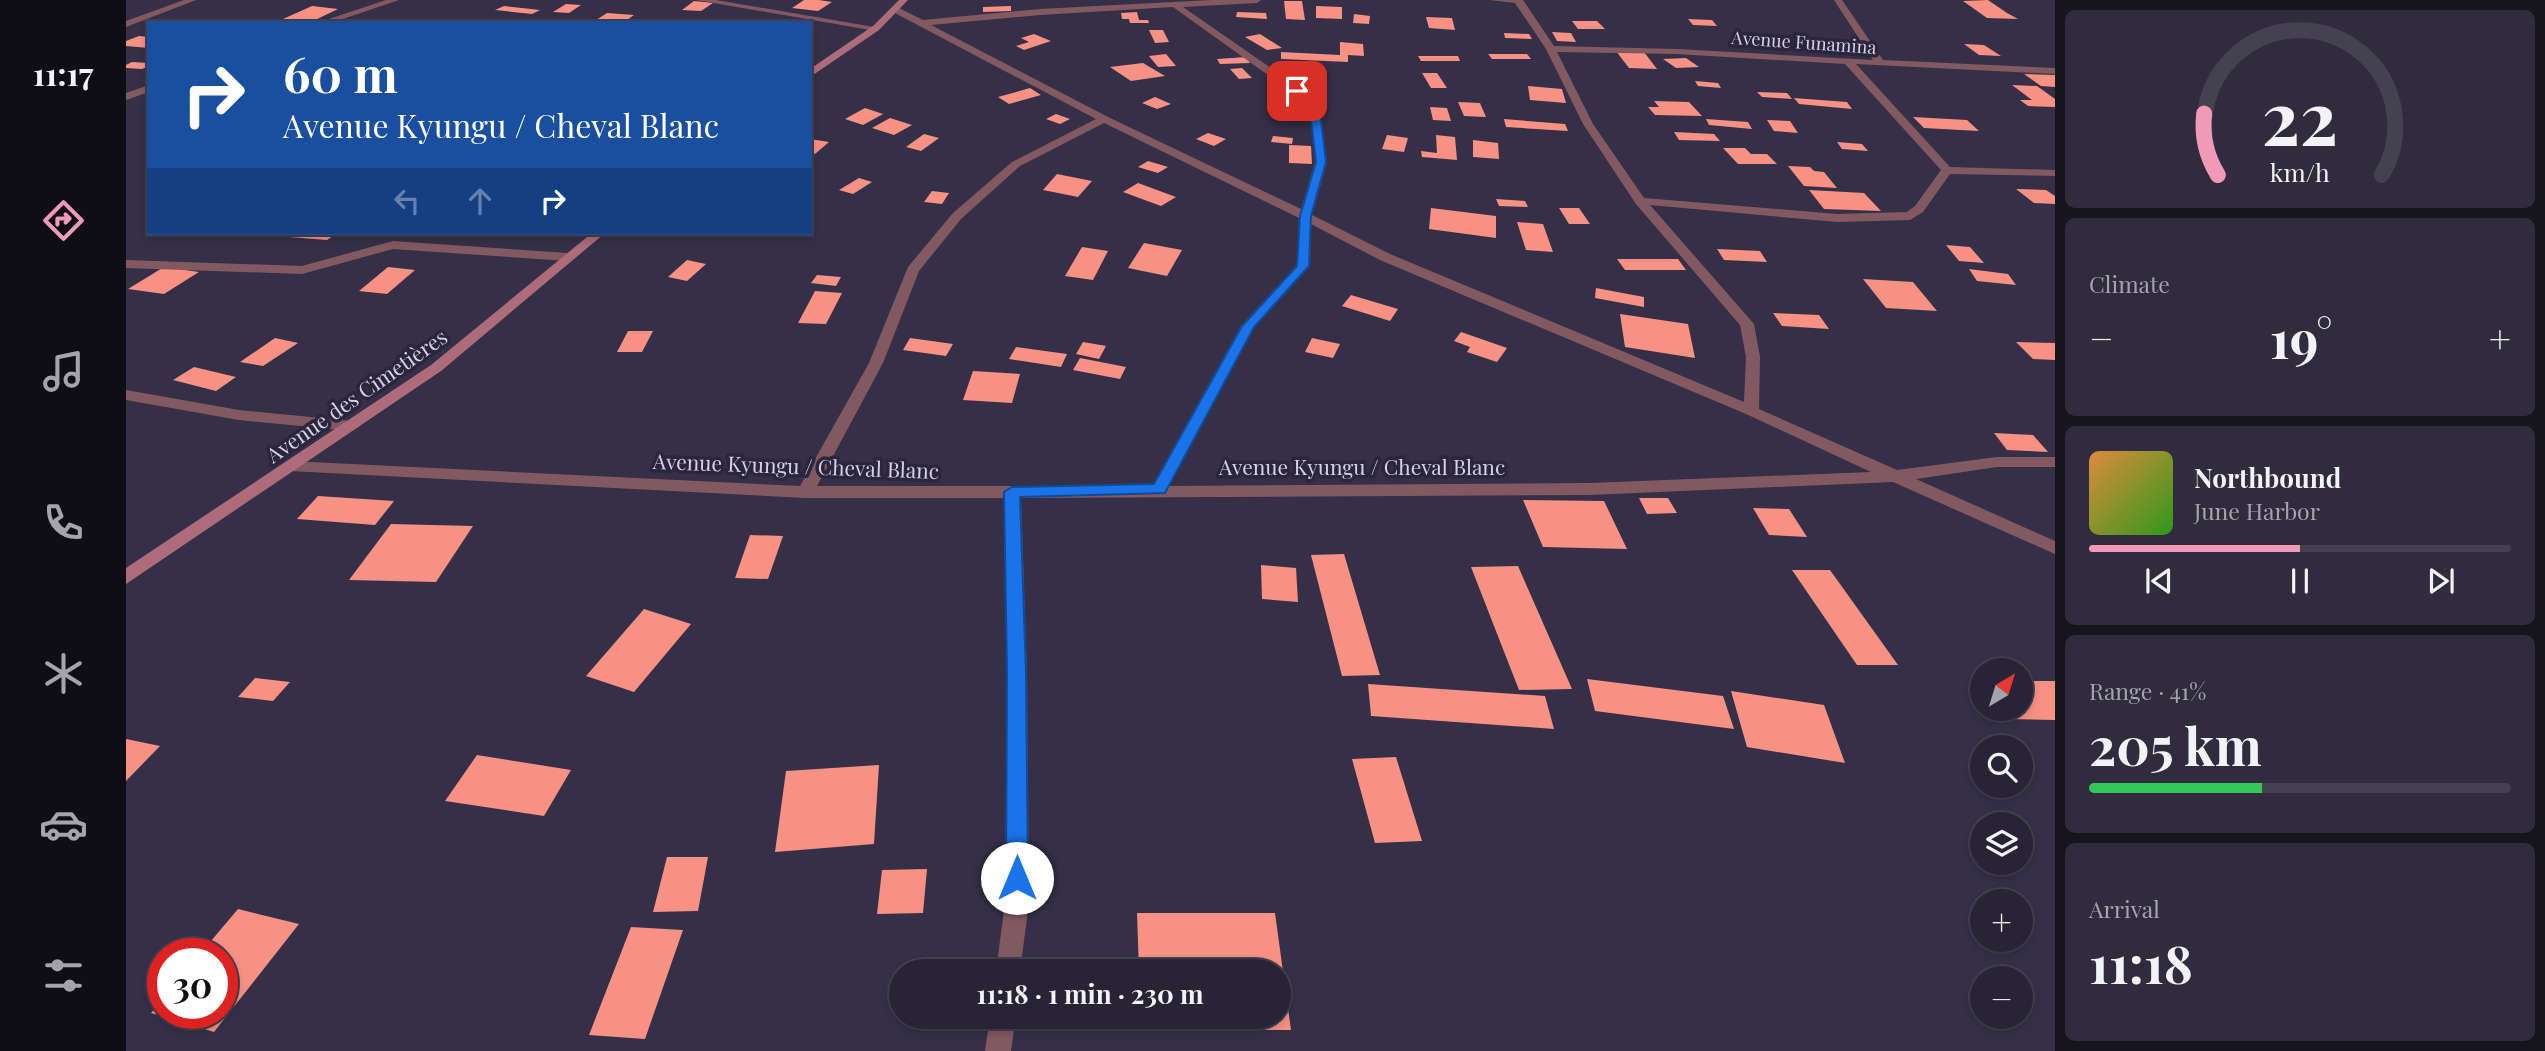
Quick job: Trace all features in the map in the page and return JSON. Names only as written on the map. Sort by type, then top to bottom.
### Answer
[{"type":"street","points":[[126,24],[192,0]]},
{"type":"street","points":[[327,21],[395,0]]},
{"type":"street","points":[[700,0],[876,28]]},
{"type":"street","points":[[923,23],[1040,12],[1256,0]]},
{"type":"street","points":[[1493,0],[1518,1],[1551,49],[1588,124],[1640,201],[1747,324],[1753,357],[1751,411]]},
{"type":"street","points":[[1838,0],[1879,62]]},
{"type":"street","points":[[812,73],[876,28],[900,5],[923,23],[1104,119],[1385,257],[1751,411],[2055,548]]},
{"type":"street","points":[[1159,489],[1248,326],[1303,266],[1305,216],[1321,162],[1316,120],[1297,91],[1175,5]]},
{"type":"street","name":"Avenue Funamina","points":[[1551,49],[1627,49],[2055,71]]},
{"type":"street","points":[[1847,60],[1947,170],[2055,173]]},
{"type":"street","points":[[805,492],[876,363],[913,270],[957,216],[1016,164],[1104,119]]},
{"type":"street","points":[[1640,201],[1837,218],[1910,216],[1919,209],[1947,170]]},
{"type":"street","name":"Avenue des Cimetières","points":[[126,577],[436,368],[596,235]]},
{"type":"street","points":[[126,264],[302,270],[322,267],[369,250],[393,245],[568,257]]},
{"type":"street","points":[[126,395],[239,415],[352,426]]},
{"type":"street","name":"Avenue Kyungu / Cheval Blanc","points":[[290,466],[805,492],[1012,492],[1159,489],[1589,489],[1897,476],[1997,462],[2055,462]]},
{"type":"street","points":[[1010,959],[1017,903],[1017,673],[1012,492]]},
{"type":"street","points":[[998,1051],[1001,1029]]},
{"type":"building","points":[[804,0],[832,2],[818,11],[792,8]]},
{"type":"building","points":[[1988,0],[2018,19],[1987,18],[1963,1]]},
{"type":"building","points":[[694,1],[713,3],[701,11],[682,10]]},
{"type":"building","points":[[1284,1],[1302,1],[1305,20],[1286,19]]},
{"type":"building","points":[[566,4],[581,5],[569,13],[553,12]]},
{"type":"building","points":[[312,6],[338,9],[313,21],[283,19]]},
{"type":"building","points":[[504,6],[540,10],[532,14],[495,10]]},
{"type":"building","points":[[1011,6],[1011,11],[983,12],[983,7]]},
{"type":"building","points":[[1316,6],[1342,7],[1342,19],[1316,18]]},
{"type":"building","points":[[1137,12],[1139,20],[1148,20],[1149,23],[1130,23],[1129,19],[1122,19],[1121,13]]},
{"type":"building","points":[[1237,12],[1266,13],[1267,19],[1236,17]]},
{"type":"building","points":[[607,13],[634,15],[626,21],[595,21]]},
{"type":"building","points":[[1354,14],[1370,16],[1369,24],[1353,23]]},
{"type":"building","points":[[1426,17],[1452,18],[1455,30],[1429,28]]},
{"type":"building","points":[[1688,19],[1712,20],[1717,26],[1693,25]]},
{"type":"building","points":[[1572,21],[1597,21],[1605,29],[1578,29]]},
{"type":"building","points":[[1149,30],[1163,30],[1169,42],[1155,43]]},
{"type":"building","points":[[1552,32],[1571,33],[1576,42],[1557,41]]},
{"type":"building","points":[[1504,33],[1529,34],[1532,39],[1505,38]]},
{"type":"building","points":[[1034,34],[1051,41],[1024,50],[1016,46],[1029,42],[1021,38]]},
{"type":"building","points":[[1260,34],[1282,48],[1267,50],[1245,37]]},
{"type":"building","points":[[139,36],[147,37],[147,48],[126,46],[126,41]]},
{"type":"building","points":[[1340,42],[1363,44],[1364,56],[1348,55],[1348,62],[1281,59],[1281,52],[1340,55]]},
{"type":"building","points":[[1964,44],[1984,45],[2001,56],[1979,55]]},
{"type":"building","points":[[1616,51],[1644,52],[1657,69],[1629,68]]},
{"type":"building","points":[[1166,54],[1176,66],[1158,67],[1149,56]]},
{"type":"building","points":[[1488,54],[1527,54],[1531,59],[1492,59]]},
{"type":"building","points":[[1418,56],[1458,56],[1460,61],[1421,61]]},
{"type":"building","points":[[1246,57],[1250,63],[1220,64],[1217,59]]},
{"type":"building","points":[[1686,58],[1699,67],[1676,68],[1663,59]]},
{"type":"building","points":[[132,62],[147,63],[147,67],[142,69],[126,68],[126,65]]},
{"type":"building","points":[[1143,63],[1165,76],[1131,81],[1110,67]]},
{"type":"building","points":[[1242,68],[1252,78],[1239,79],[1230,69]]},
{"type":"building","points":[[1422,73],[1437,73],[1447,88],[1431,88]]},
{"type":"building","points":[[2024,74],[2055,75],[2055,87],[2041,86]]},
{"type":"building","points":[[1695,81],[1718,83],[1721,88],[1698,86]]},
{"type":"building","points":[[2012,85],[2037,86],[2055,99],[2055,107],[2028,106],[2020,100],[2032,100]]},
{"type":"building","points":[[1528,86],[1562,89],[1566,103],[1530,100]]},
{"type":"building","points":[[1030,88],[1041,95],[1009,104],[998,97]]},
{"type":"building","points":[[1757,92],[1787,93],[1792,99],[1762,97]]},
{"type":"building","points":[[1155,97],[1171,104],[1157,109],[1142,103]]},
{"type":"building","points":[[1794,98],[1847,102],[1852,109],[1799,104]]},
{"type":"building","points":[[1654,101],[1689,102],[1702,116],[1655,115],[1648,107],[1659,107]]},
{"type":"building","points":[[1458,102],[1480,103],[1486,117],[1464,116]]},
{"type":"building","points":[[1430,107],[1447,108],[1451,121],[1433,120]]},
{"type":"building","points":[[865,108],[883,114],[863,125],[845,119]]},
{"type":"building","points":[[1056,114],[1070,119],[1060,124],[1046,119]]},
{"type":"building","points":[[1913,117],[1967,120],[1979,131],[1924,128]]},
{"type":"building","points":[[890,118],[912,125],[894,135],[872,128]]},
{"type":"building","points":[[1504,119],[1565,124],[1568,131],[1506,127]]},
{"type":"building","points":[[1706,119],[1748,122],[1752,129],[1709,125]]},
{"type":"building","points":[[1767,120],[1790,121],[1798,133],[1774,131]]},
{"type":"building","points":[[1674,132],[1714,134],[1720,141],[1679,140]]},
{"type":"building","points":[[1208,133],[1226,139],[1214,146],[1196,139]]},
{"type":"building","points":[[924,134],[939,138],[921,151],[906,147]]},
{"type":"building","points":[[1387,135],[1408,138],[1404,152],[1382,149]]},
{"type":"building","points":[[1436,135],[1455,137],[1457,160],[1422,157],[1421,151],[1437,153]]},
{"type":"building","points":[[1273,136],[1293,138],[1292,144],[1271,142]]},
{"type":"building","points":[[812,139],[829,142],[815,154],[812,153]]},
{"type":"building","points":[[1473,140],[1498,143],[1499,159],[1473,157]]},
{"type":"building","points":[[1837,142],[1862,144],[1868,151],[1842,149]]},
{"type":"building","points":[[1289,145],[1311,146],[1312,164],[1289,163]]},
{"type":"building","points":[[1723,148],[1745,148],[1751,154],[1767,154],[1777,164],[1738,164]]},
{"type":"building","points":[[1148,161],[1168,167],[1158,173],[1138,167]]},
{"type":"building","points":[[1788,166],[1810,167],[1814,171],[1824,172],[1837,188],[1804,186]]},
{"type":"building","points":[[1057,174],[1092,181],[1078,197],[1043,190]]},
{"type":"building","points":[[859,178],[872,182],[853,194],[839,190]]},
{"type":"building","points":[[1138,183],[1176,197],[1161,206],[1123,192]]},
{"type":"building","points":[[2016,189],[2046,190],[2055,196],[2055,204],[2034,203]]},
{"type":"building","points":[[1809,190],[1864,193],[1881,211],[1824,209]]},
{"type":"building","points":[[932,191],[949,193],[942,204],[924,202]]},
{"type":"building","points":[[1496,199],[1525,201],[1528,207],[1499,206]]},
{"type":"building","points":[[1431,208],[1496,216],[1496,238],[1429,229]]},
{"type":"building","points":[[1559,208],[1579,208],[1590,224],[1569,224]]},
{"type":"building","points":[[1517,222],[1543,224],[1553,252],[1526,250]]},
{"type":"building","points":[[292,235],[334,235],[327,240],[289,237]]},
{"type":"building","points":[[1144,243],[1182,250],[1167,276],[1128,268]]},
{"type":"building","points":[[1946,245],[1970,247],[1984,263],[1959,261]]},
{"type":"building","points":[[1082,247],[1108,251],[1093,280],[1065,276]]},
{"type":"building","points":[[1717,249],[1760,251],[1767,262],[1724,260]]},
{"type":"building","points":[[1617,259],[1678,259],[1686,270],[1625,270]]},
{"type":"building","points":[[687,260],[706,264],[687,281],[668,277]]},
{"type":"building","points":[[164,267],[199,272],[164,294],[128,289]]},
{"type":"building","points":[[388,267],[415,270],[387,294],[359,291]]},
{"type":"building","points":[[1969,269],[2008,274],[2016,285],[1977,281]]},
{"type":"building","points":[[817,275],[841,277],[836,286],[811,283]]},
{"type":"building","points":[[1863,279],[1913,282],[1937,311],[1886,308]]},
{"type":"building","points":[[1596,288],[1644,297],[1644,307],[1595,298]]},
{"type":"building","points":[[815,291],[842,293],[826,324],[798,323]]},
{"type":"building","points":[[1351,295],[1398,309],[1390,321],[1342,306]]},
{"type":"building","points":[[1773,313],[1819,315],[1829,329],[1782,326]]},
{"type":"building","points":[[1620,314],[1688,324],[1695,358],[1625,347]]},
{"type":"building","points":[[628,331],[653,331],[642,352],[617,352]]},
{"type":"building","points":[[1461,332],[1507,348],[1497,362],[1467,352],[1470,347],[1454,341]]},
{"type":"building","points":[[275,338],[298,343],[263,366],[240,362]]},
{"type":"building","points":[[910,338],[953,344],[946,356],[903,350]]},
{"type":"building","points":[[1312,338],[1340,344],[1333,358],[1305,352]]},
{"type":"building","points":[[1083,342],[1106,346],[1099,359],[1076,354]]},
{"type":"building","points":[[2016,342],[2055,343],[2055,360],[2033,359]]},
{"type":"building","points":[[1016,347],[1067,354],[1061,367],[1009,359]]},
{"type":"building","points":[[1080,358],[1126,367],[1120,379],[1073,370]]},
{"type":"building","points":[[194,367],[236,377],[216,391],[173,380]]},
{"type":"building","points":[[973,371],[1020,374],[1012,403],[963,400]]},
{"type":"building","points":[[1994,433],[2033,435],[2048,452],[2007,450]]},
{"type":"building","points":[[318,496],[394,501],[375,525],[297,519]]},
{"type":"building","points":[[1639,498],[1668,498],[1677,513],[1647,514]]},
{"type":"building","points":[[1523,500],[1604,501],[1627,549],[1543,547]]},
{"type":"building","points":[[1753,508],[1789,509],[1807,537],[1769,535]]},
{"type":"building","points":[[391,524],[473,526],[436,582],[349,580]]},
{"type":"building","points":[[750,535],[783,536],[768,579],[735,578]]},
{"type":"building","points":[[1344,554],[1380,675],[1342,676],[1311,555]]},
{"type":"building","points":[[1261,565],[1296,568],[1298,602],[1262,599]]},
{"type":"building","points":[[1518,566],[1572,689],[1519,690],[1471,567]]},
{"type":"building","points":[[1792,570],[1830,570],[1898,665],[1857,665]]},
{"type":"building","points":[[644,609],[691,624],[634,692],[586,676]]},
{"type":"building","points":[[255,678],[290,682],[273,701],[238,697]]},
{"type":"building","points":[[1587,679],[1723,696],[1734,729],[1595,711]]},
{"type":"building","points":[[2034,681],[2055,681],[2055,720],[2034,720]]},
{"type":"building","points":[[1368,684],[1545,696],[1554,729],[1371,716]]},
{"type":"building","points":[[1731,691],[1824,705],[1845,763],[1747,747]]},
{"type":"building","points":[[126,739],[160,746],[126,781]]},
{"type":"building","points":[[477,755],[571,770],[544,816],[445,801]]},
{"type":"building","points":[[1396,757],[1422,841],[1375,843],[1352,759]]},
{"type":"building","points":[[879,765],[874,844],[775,852],[786,771]]},
{"type":"building","points":[[667,857],[708,857],[698,911],[653,912]]},
{"type":"building","points":[[927,869],[923,913],[877,914],[882,870]]},
{"type":"building","points":[[238,909],[299,924],[238,1002],[238,938],[214,938]]},
{"type":"building","points":[[1137,913],[1275,913],[1281,959],[1139,959]]},
{"type":"building","points":[[631,927],[683,930],[645,1039],[589,1035]]},
{"type":"building","points":[[1291,1029],[1291,1030],[1141,1030]]},
{"type":"route","points":[[1017,878],[1017,673],[1012,492],[1159,489],[1248,326],[1303,266],[1306,246],[1305,216],[1321,162],[1316,120],[1297,91]]}]
